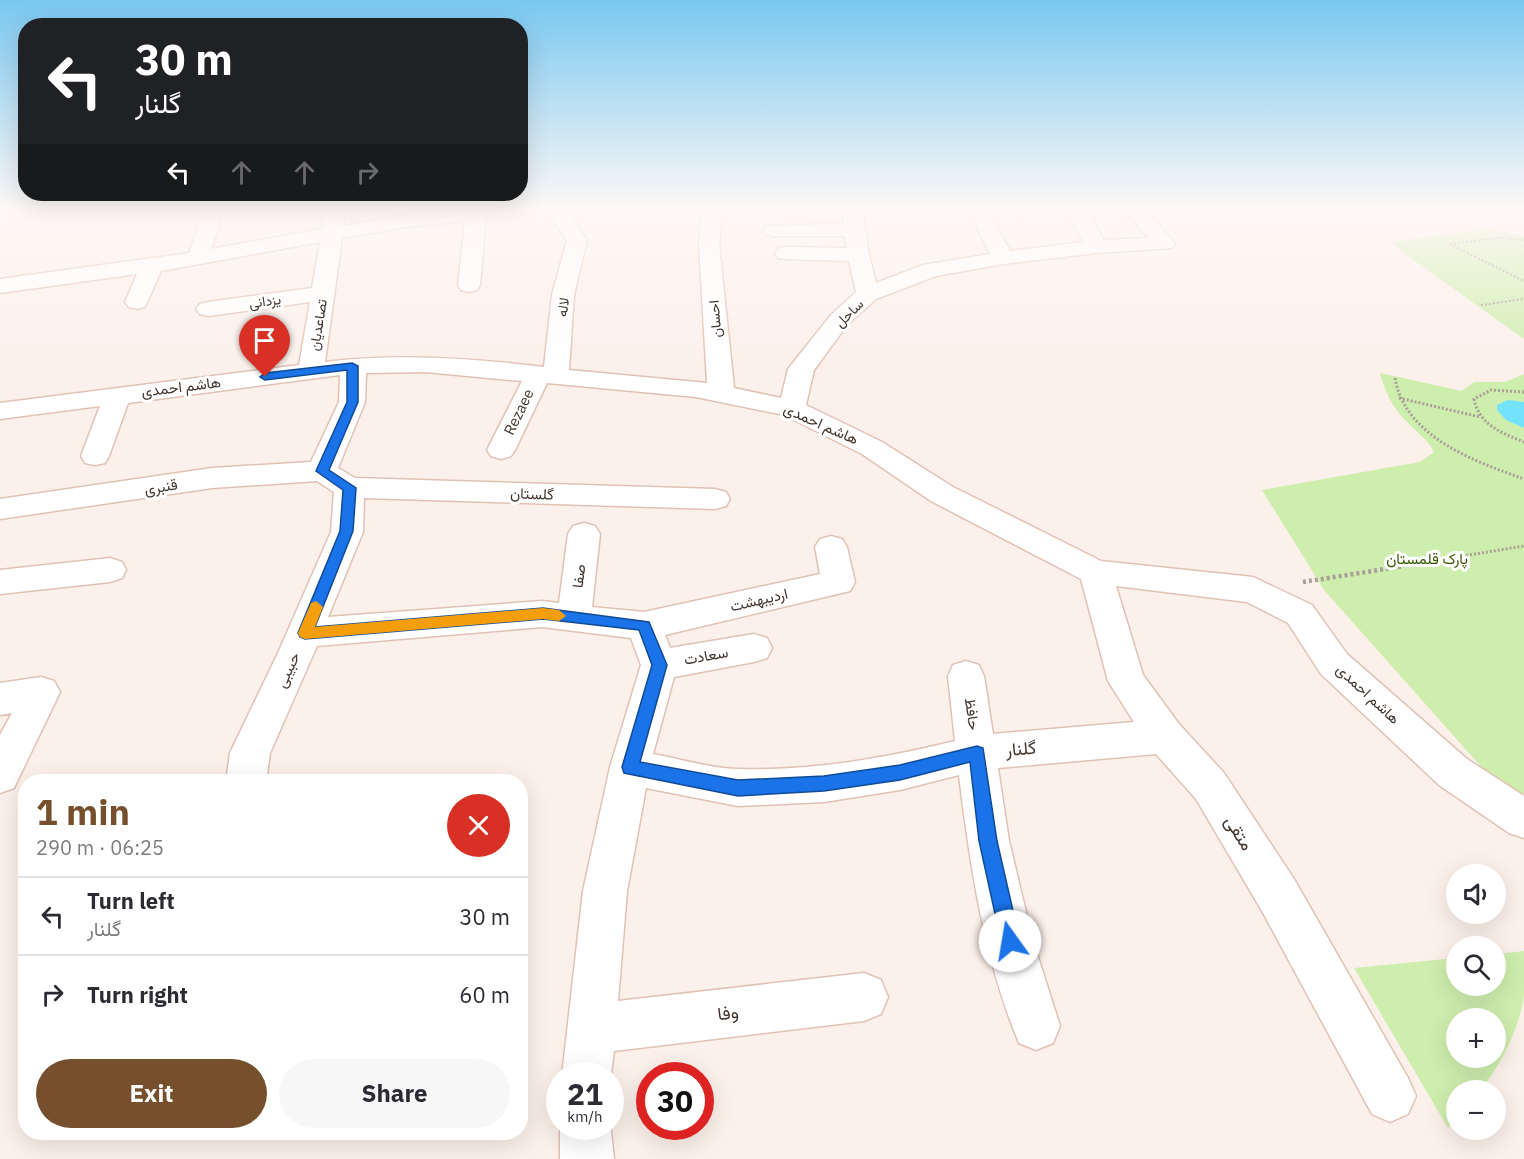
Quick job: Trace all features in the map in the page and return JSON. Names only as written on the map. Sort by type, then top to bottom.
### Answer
[{"type":"street","points":[[0,286],[177,261]]},
{"type":"street","name":"تصاعدیان","points":[[310,371],[327,261]]},
{"type":"street","points":[[469,285],[471,261]]},
{"type":"street","name":"لاله","points":[[547,375],[563,295],[573,261]]},
{"type":"street","name":"احسان","points":[[710,261],[721,394]]},
{"type":"street","points":[[860,261],[868,294]]},
{"type":"street","name":"ساحل","points":[[792,408],[801,369],[838,320],[868,294],[931,270],[984,261]]},
{"type":"street","points":[[137,302],[152,266]]},
{"type":"street","name":"یزدانی","points":[[208,309],[322,293]]},
{"type":"street","name":"هاشم احمدی","points":[[0,411],[352,366],[425,364],[696,389],[792,408],[872,448],[942,494],[1095,572],[1253,590],[1300,614],[1334,664],[1394,719],[1453,772],[1524,819]]},
{"type":"street","points":[[349,488],[322,471],[352,402],[352,366]]},
{"type":"street","name":"Rezaee","points":[[501,450],[547,375]]},
{"type":"street","points":[[95,456],[118,395]]},
{"type":"street","name":"قنبری","points":[[0,509],[50,504],[212,478],[322,471]]},
{"type":"street","name":"گلستان","points":[[349,488],[715,499]]},
{"type":"street","name":"حبیبی","points":[[247,774],[250,753],[305,633],[347,531],[349,488]]},
{"type":"street","name":"صفا","points":[[574,617],[584,534]]},
{"type":"street","name":"اردیبهشت","points":[[644,626],[838,582],[831,547]]},
{"type":"street","points":[[0,582],[110,570]]},
{"type":"street","name":"متقی","points":[[1095,572],[1126,681],[1166,736],[1210,786],[1272,885],[1390,1096]]},
{"type":"street","points":[[305,633],[543,614],[644,626],[659,665],[630,767],[605,891],[588,1062]]},
{"type":"street","name":"سعادت","points":[[659,665],[754,648]]},
{"type":"street","name":"حافظ","points":[[966,675],[988,841],[1010,941],[1036,1026]]},
{"type":"street","points":[[0,699],[41,692],[0,775]]},
{"type":"street","name":"گلنار","points":[[630,767],[738,788],[824,784],[900,772],[977,753],[1166,736]]},
{"type":"street","name":"وفا","points":[[591,1029],[864,997]]},
{"type":"street","points":[[586,1140],[587,1159]]},
{"type":"path","points":[[1484,261],[1524,281]]},
{"type":"path","points":[[1481,305],[1524,299]]},
{"type":"path","points":[[1395,378],[1399,398],[1415,420],[1445,444],[1485,465],[1524,479]]},
{"type":"path","points":[[1480,417],[1474,407],[1474,399],[1480,393],[1505,389],[1524,392]]},
{"type":"path","points":[[1399,398],[1480,417],[1507,435],[1524,442]]},
{"type":"path","points":[[1253,590],[1524,546]]},
{"type":"green space","points":[[1415,261],[1524,261],[1524,339]]},
{"type":"green space","name":"پارک قلمستان","points":[[1380,373],[1462,391],[1474,382],[1505,382],[1524,374],[1524,815],[1324,590],[1262,490],[1420,462],[1434,452],[1396,409]]},
{"type":"green space","points":[[1524,951],[1522,1005],[1506,1050],[1506,1008],[1446,1008],[1446,1068],[1496,1068],[1489,1080],[1446,1080],[1446,1125],[1354,968],[1446,959],[1446,996],[1506,996],[1506,953]]},
{"type":"water","points":[[1508,400],[1524,402],[1524,428],[1506,420],[1497,410],[1497,405]]},
{"type":"slow traffic","points":[[316,607],[305,633],[543,614],[559,616]]},
{"type":"route","points":[[265,377],[352,366],[352,402],[322,471],[349,488],[347,531],[305,633],[543,614],[644,626],[659,665],[630,767],[738,788],[824,784],[900,772],[977,753],[988,841],[1010,941]]}]
